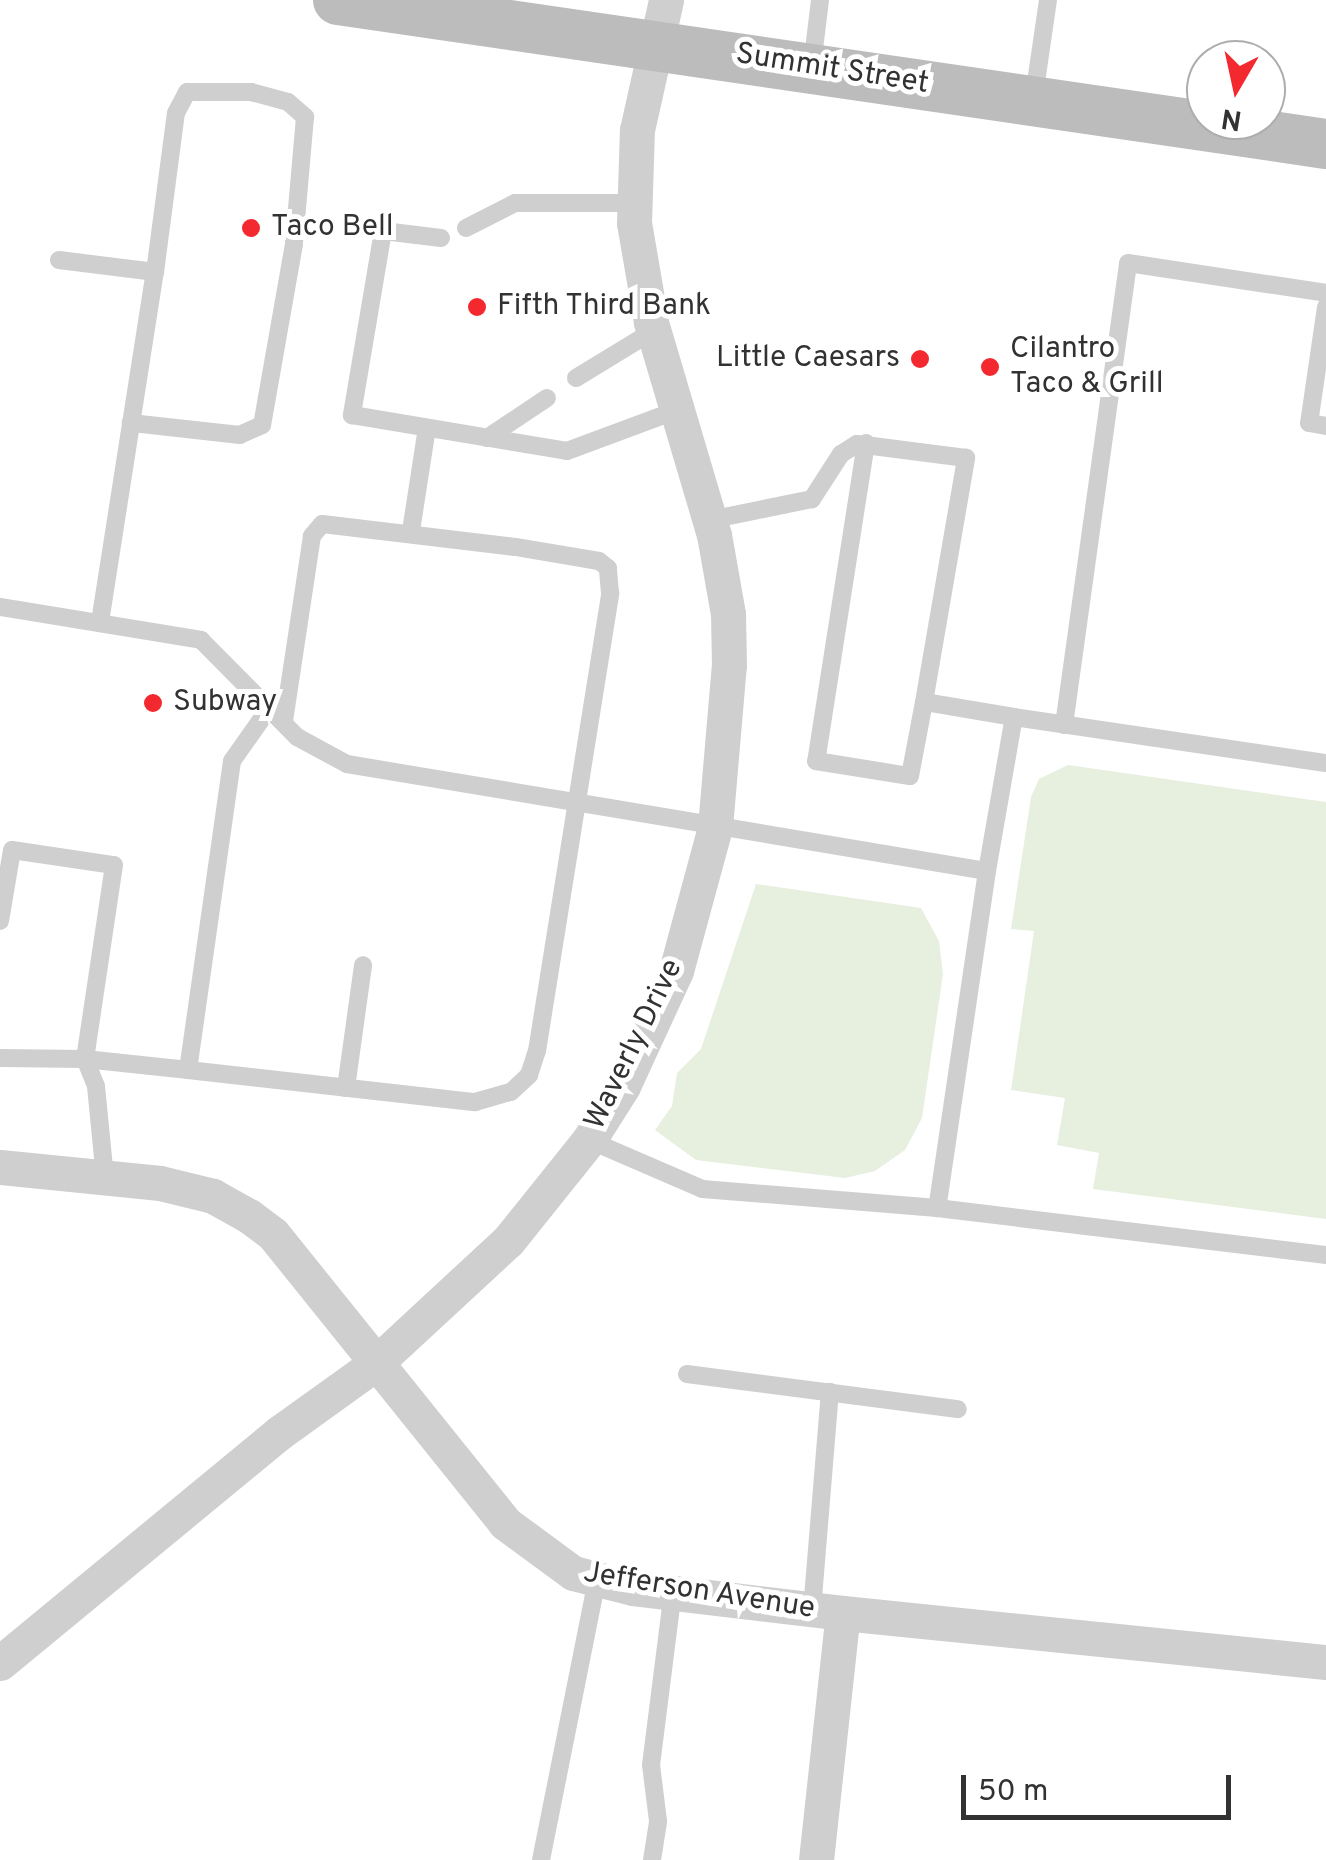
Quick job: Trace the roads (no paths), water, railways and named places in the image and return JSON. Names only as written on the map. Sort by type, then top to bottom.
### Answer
[{"type":"main road","name":"Summit Street","points":[[338,0],[662,23],[812,67],[1326,144]]},
{"type":"street","name":"Waverly Drive","points":[[0,1663],[293,1422],[375,1364],[508,1241],[589,1140],[623,1086],[676,971],[715,826],[728,614],[710,520],[653,331],[632,203],[636,130],[662,23]]},
{"type":"street","name":"Jefferson Avenue","points":[[0,1167],[188,1189],[249,1216],[273,1234],[505,1523],[556,1566],[596,1581],[827,1612],[1326,1662]]},
{"type":"street","points":[[816,1860],[827,1612]]},
{"type":"lane","points":[[812,67],[820,0]]},
{"type":"lane","points":[[1033,102],[1048,0]]},
{"type":"lane","points":[[100,622],[176,114],[188,92],[206,88],[250,92],[299,108],[308,126],[266,418],[258,430],[240,435],[132,422]]},
{"type":"lane","points":[[466,228],[515,203],[632,203]]},
{"type":"lane","points":[[440,238],[383,232],[352,415],[567,451],[677,410]]},
{"type":"lane","points":[[60,260],[155,272]]},
{"type":"lane","points":[[1064,724],[1128,263],[1326,293]]},
{"type":"lane","points":[[1326,307],[1309,423],[1326,426]]},
{"type":"lane","points":[[576,378],[653,331]]},
{"type":"lane","points":[[487,438],[547,398]]},
{"type":"lane","points":[[411,531],[427,428]]},
{"type":"lane","points":[[710,520],[812,499],[840,454],[866,443],[966,458],[910,776],[816,762],[866,443]]},
{"type":"lane","points":[[0,1058],[85,1059],[475,1102],[504,1096],[528,1076],[610,593],[608,568],[586,558],[335,522],[314,532],[284,722]]},
{"type":"lane","points":[[0,607],[201,640],[309,745],[347,764],[988,872]]},
{"type":"lane","points":[[924,702],[1326,763]]},
{"type":"lane","points":[[188,1070],[232,761],[270,707]]},
{"type":"lane","points":[[936,1208],[1014,717]]},
{"type":"lane","points":[[0,920],[12,850],[114,866],[85,1059],[96,1086],[105,1178]]},
{"type":"lane","points":[[346,1088],[364,965]]},
{"type":"lane","points":[[589,1140],[702,1190],[817,1204],[936,1208],[1326,1255]]},
{"type":"lane","points":[[687,1374],[958,1408]]},
{"type":"lane","points":[[827,1612],[830,1392]]},
{"type":"lane","points":[[541,1860],[596,1581]]},
{"type":"lane","points":[[652,1860],[658,1821],[651,1765],[673,1592]]},
{"type":"place","name":"Taco Bell","points":[[251,228]]},
{"type":"place","name":"Fifth Third Bank","points":[[477,307]]},
{"type":"place","name":"Little Caesars","points":[[920,359]]},
{"type":"place","name":"Cilantro Taco & Grill","points":[[990,367]]},
{"type":"place","name":"Subway","points":[[153,703]]}]
